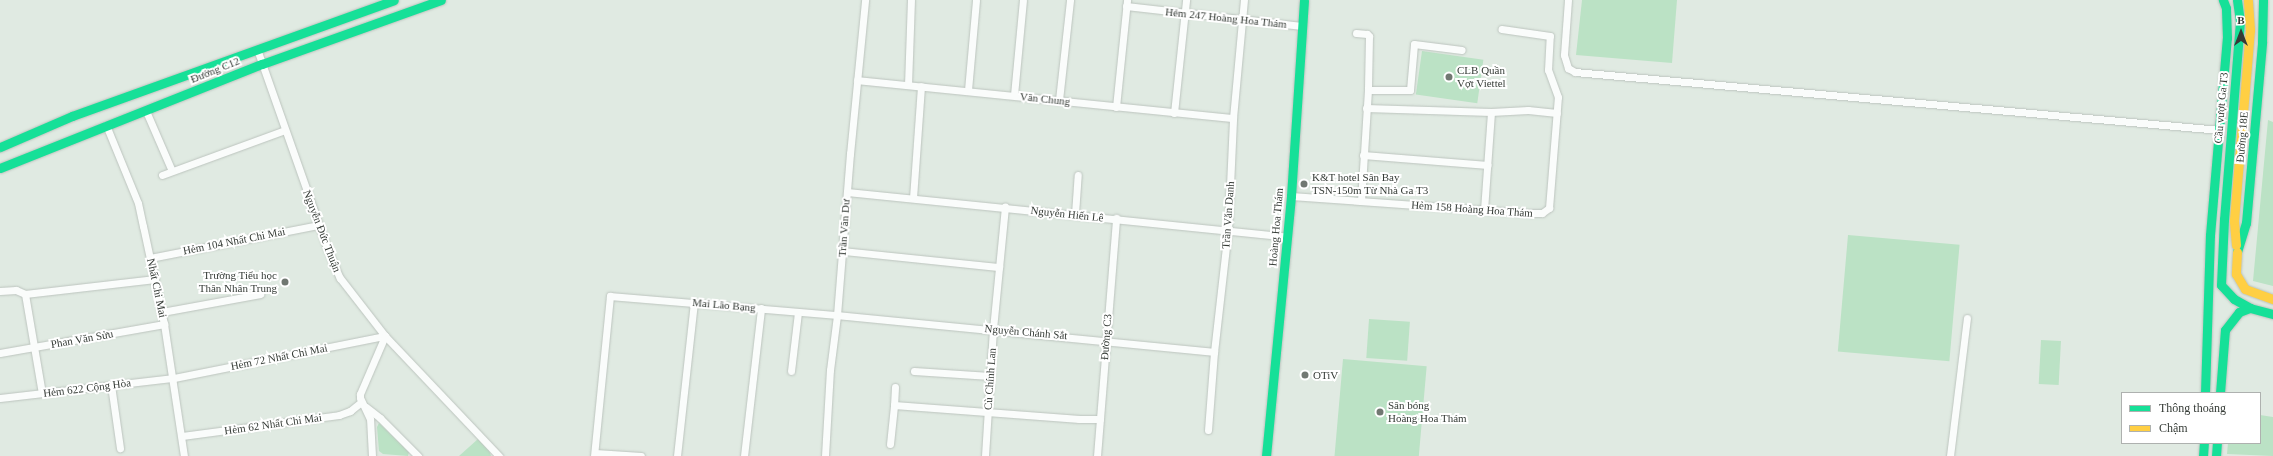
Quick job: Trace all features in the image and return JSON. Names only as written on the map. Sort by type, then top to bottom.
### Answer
[{"type":"main road","name":"Đường C12","points":[[0,148],[72,116],[394,0]]},
{"type":"main road","name":"Đường C12","points":[[0,168],[262,64],[441,0]]},
{"type":"main road","name":"Hoàng Hoa Thám","points":[[1266,456],[1292,196],[1304,0]]},
{"type":"main road","name":"Đường 18E","points":[[2205,392],[2210,235],[2227,38],[2226,8],[2223,0]]},
{"type":"main road","name":"Cầu vượt Ga T3","points":[[2222,270],[2224,219],[2240,21],[2237,0]]},
{"type":"main road","name":"Cầu vượt Ga T3","points":[[2237,249],[2234,220],[2250,30],[2248,0]]},
{"type":"main road","name":"Đường 18E","points":[[2263,0],[2262,42],[2246,223],[2237,249],[2236,274],[2239,282],[2245,289],[2273,299]]},
{"type":"main road","name":"Đường 18E","points":[[2210,235],[2222,270]]},
{"type":"main road","points":[[2222,270],[2221,285],[2226,293],[2250,308],[2273,314]]},
{"type":"main road","points":[[2220,392],[2225,330],[2232,319],[2239,312],[2250,308]]},
{"type":"main road","points":[[2203,456],[2204,444]]},
{"type":"main road","points":[[2216,456],[2217,444]]},
{"type":"street","name":"Trần Văn Dư","points":[[825,456],[830,370],[837,315],[865,0]]},
{"type":"street","points":[[908,85],[911,0]]},
{"type":"street","points":[[968,90],[976,0]]},
{"type":"street","points":[[1014,95],[1023,0]]},
{"type":"street","points":[[1059,100],[1070,0]]},
{"type":"street","points":[[1174,113],[1186,0]]},
{"type":"street","name":"Trần Văn Danh","points":[[1208,430],[1214,352],[1228,230],[1233,118],[1244,0]]},
{"type":"street","points":[[1568,0],[1564,56],[1568,68],[1575,72],[2220,130]]},
{"type":"street","points":[[1116,107],[1127,3]]},
{"type":"street","name":"Hẻm 247 Hoàng Hoa Thám","points":[[1127,3],[1184,13],[1302,26]]},
{"type":"street","name":"Hẻm 158 Hoàng Hoa Thám","points":[[1292,196],[1531,214],[1542,213],[1549,208],[1558,97],[1548,70],[1550,36],[1502,28]]},
{"type":"street","points":[[1356,32],[1367,34],[1369,36],[1368,90],[1361,201]]},
{"type":"street","points":[[1368,90],[1410,90],[1414,44],[1462,50]]},
{"type":"street","name":"Nguyễn Đức Thuận","points":[[258,49],[318,225],[340,278],[353,297],[385,336],[499,456]]},
{"type":"street","name":"Văn Chung","points":[[857,80],[968,90],[1116,107],[1233,118]]},
{"type":"street","points":[[913,198],[921,86]]},
{"type":"street","points":[[1366,108],[1491,112],[1528,110],[1557,113]]},
{"type":"street","points":[[146,111],[172,171]]},
{"type":"street","points":[[1484,210],[1491,112]]},
{"type":"street","name":"Nhất Chi Mai","points":[[106,125],[138,203],[162,312],[174,378],[184,456]]},
{"type":"street","points":[[162,175],[285,130]]},
{"type":"street","points":[[1363,155],[1488,165]]},
{"type":"street","points":[[1075,214],[1078,175]]},
{"type":"street","name":"Nguyễn Hiến Lê","points":[[847,192],[1116,218],[1288,237]]},
{"type":"street","name":"Cù Chính Lan","points":[[985,456],[993,329],[1005,207]]},
{"type":"street","name":"Đường C3","points":[[1097,456],[1105,340],[1116,218]]},
{"type":"street","name":"Hẻm 104 Nhất Chi Mai","points":[[150,258],[318,225]]},
{"type":"street","points":[[843,251],[999,267]]},
{"type":"street","points":[[0,291],[16,290],[25,294],[155,279]]},
{"type":"street","points":[[25,294],[42,394]]},
{"type":"street","points":[[162,312],[260,294]]},
{"type":"street","name":"Mai Lão Bạng","points":[[594,455],[610,296],[837,315]]},
{"type":"street","points":[[676,456],[694,302]]},
{"type":"street","points":[[744,456],[760,308]]},
{"type":"street","points":[[791,371],[798,312]]},
{"type":"street","name":"Nguyễn Chánh Sắt","points":[[837,315],[993,329],[1214,352]]},
{"type":"street","points":[[1950,456],[1967,318]]},
{"type":"street","name":"Phan Văn Sửu","points":[[0,353],[164,324]]},
{"type":"street","points":[[372,456],[371,425],[363,405],[361,390],[385,336]]},
{"type":"street","name":"Hẻm 72 Nhất Chi Mai","points":[[174,378],[385,336]]},
{"type":"street","points":[[914,370],[990,376]]},
{"type":"street","name":"Hẻm 622 Cộng Hòa","points":[[0,398],[174,378]]},
{"type":"street","points":[[111,385],[120,448]]},
{"type":"street","points":[[890,444],[895,387]]},
{"type":"street","points":[[363,405],[380,418],[418,456]]},
{"type":"street","name":"Hẻm 62 Nhất Chi Mai","points":[[182,436],[339,415],[363,405]]},
{"type":"street","points":[[894,405],[1079,419],[1100,419]]},
{"type":"street","points":[[594,455],[642,456]]},
{"type":"green space","points":[[1582,0],[1677,0],[1672,63],[1576,55]]},
{"type":"green space","name":"CLB Quần Vợt Viettel","points":[[1422,51],[1483,60],[1477,103],[1416,95]]},
{"type":"green space","points":[[2268,120],[2273,122],[2273,286],[2253,281]]},
{"type":"green space","points":[[1848,235],[1960,245],[1949,361],[1838,352]]},
{"type":"green space","points":[[1369,319],[1410,322],[1407,361],[1366,358]]},
{"type":"green space","points":[[2041,340],[2061,341],[2059,385],[2039,384]]},
{"type":"green space","name":"Sân bóng Hoàng Hoa Thám","points":[[1343,359],[1427,366],[1419,456],[1335,456]]},
{"type":"green space","points":[[2261,415],[2273,417],[2273,456],[2227,454],[2228,444],[2261,444]]},
{"type":"green space","points":[[379,423],[409,452],[408,456],[383,454],[379,451],[377,427]]},
{"type":"green space","points":[[478,439],[489,450],[491,456],[459,456]]},
{"type":"traffic: fast","points":[[0,147],[72,116],[394,0]]},
{"type":"traffic: fast","points":[[0,168],[262,64],[441,0]]},
{"type":"traffic: fast","points":[[1266,456],[1291,196],[1304,0]]},
{"type":"traffic: fast","points":[[2205,392],[2210,235],[2227,38],[2226,8],[2223,0]]},
{"type":"traffic: fast","points":[[2237,0],[2240,21],[2224,219],[2221,285],[2234,299],[2250,308],[2273,314]]},
{"type":"traffic: fast","points":[[2237,252],[2246,223],[2262,42],[2263,0]]},
{"type":"traffic: fast","points":[[2220,392],[2225,330],[2239,312],[2250,308]]},
{"type":"traffic: fast","points":[[2203,456],[2204,444]]},
{"type":"traffic: fast","points":[[2216,456],[2217,444]]},
{"type":"traffic: slow","points":[[2236,245],[2234,220],[2250,30],[2248,0]]},
{"type":"traffic: slow","points":[[2237,252],[2236,274],[2245,289],[2273,299]]},
{"type":"place","name":"CLB Quần Vợt Viettel","points":[[1449,77]]},
{"type":"place","name":"K&T hotel Sân Bay TSN-150m Từ Nhà Ga T3","points":[[1304,184]]},
{"type":"place","name":"Trường Tiểu học Thân Nhân Trung","points":[[285,282]]},
{"type":"place","name":"OTiV","points":[[1305,375]]},
{"type":"place","name":"Sân bóng Hoàng Hoa Thám","points":[[1380,412]]}]
